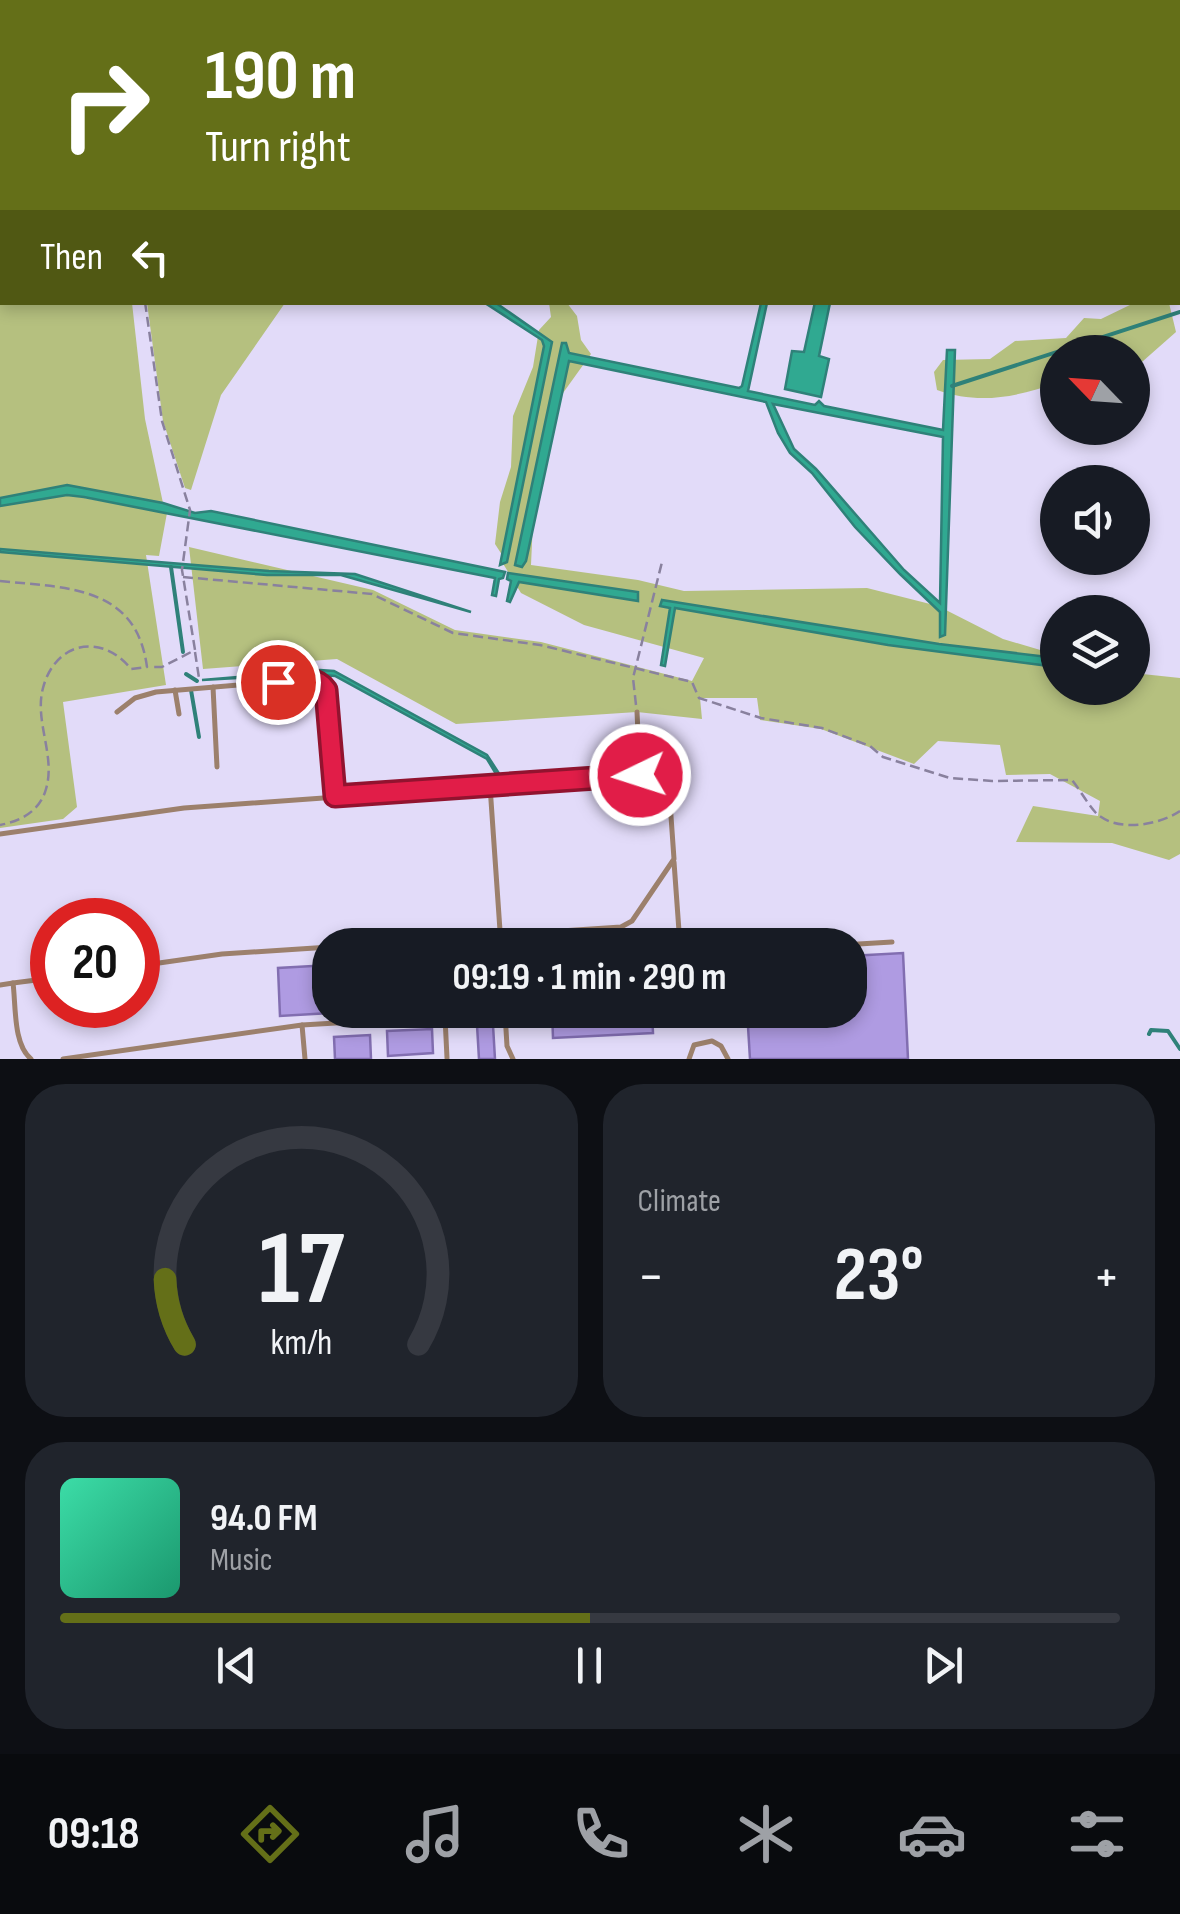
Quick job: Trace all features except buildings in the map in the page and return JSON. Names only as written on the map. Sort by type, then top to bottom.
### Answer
[{"type":"lane","points":[[117,712],[134,698],[198,686],[311,679],[320,682],[326,690],[335,796]]},
{"type":"lane","points":[[213,687],[217,767]]},
{"type":"lane","points":[[175,690],[179,714]]},
{"type":"lane","points":[[637,712],[640,775]]},
{"type":"lane","points":[[0,834],[184,808],[655,776],[669,788],[679,928]]},
{"type":"lane","points":[[490,786],[500,928]]},
{"type":"lane","points":[[606,928],[632,921],[674,859]]},
{"type":"lane","points":[[867,944],[892,942]]},
{"type":"lane","points":[[160,963],[312,947]]},
{"type":"lane","points":[[0,984],[30,981]]},
{"type":"lane","points":[[13,983],[21,1044],[31,1059]]},
{"type":"lane","points":[[62,1059],[312,1025]]},
{"type":"lane","points":[[302,1026],[305,1059]]},
{"type":"lane","points":[[446,1028],[447,1058]]},
{"type":"lane","points":[[506,1028],[512,1059]]},
{"type":"lane","points":[[690,1059],[694,1045],[712,1040],[722,1046],[728,1059]]},
{"type":"path","points":[[146,305],[162,421],[190,510],[182,570],[198,686]]},
{"type":"path","points":[[637,712],[633,678],[662,562]]},
{"type":"path","points":[[183,577],[372,594],[453,633],[540,645],[692,682],[699,698],[761,718],[822,728],[870,746],[882,757],[950,778],[992,782],[1072,780],[1099,816],[1132,825],[1164,821],[1180,810]]},
{"type":"path","points":[[0,581],[76,588],[104,598],[129,618],[144,644],[148,667]]},
{"type":"path","points":[[0,824],[29,815],[46,789],[48,774],[40,709],[43,688],[52,668],[66,654],[84,646],[103,646],[119,654],[130,669],[162,667],[195,650]]},
{"type":"shaded area","points":[[0,305],[132,305],[145,419],[163,503],[67,485],[0,498]]},
{"type":"shaded area","points":[[147,305],[284,305],[221,395],[191,490],[185,488],[163,421]]},
{"type":"shaded area","points":[[488,305],[499,305],[552,342],[507,562],[500,565],[544,346],[542,340]]},
{"type":"shaded area","points":[[549,305],[569,305],[577,316],[581,340],[591,354],[558,400],[551,440],[535,478],[531,565],[638,580],[684,591],[867,588],[938,606],[1003,639],[1040,650],[1040,705],[1150,705],[1150,675],[1180,678],[1180,854],[1169,860],[1112,843],[1016,842],[1033,806],[1098,816],[1100,801],[1050,774],[1006,775],[1000,745],[938,741],[914,764],[821,729],[760,720],[757,698],[700,698],[702,719],[637,712],[456,724],[337,659],[203,669],[189,547],[373,590],[455,630],[541,642],[692,681],[704,658],[584,625],[521,593],[502,562],[506,561],[495,544],[500,502],[511,467],[513,416],[533,367],[539,330],[551,317]]},
{"type":"shaded area","points":[[761,305],[767,305],[748,391],[815,405],[819,401],[824,406],[943,430],[947,350],[955,350],[945,635],[940,637],[940,612],[855,527],[812,473],[790,453],[766,402],[569,361],[526,561],[522,567],[515,565],[562,343],[566,343],[569,353],[739,388]],"holes":[[[773,404],[943,437],[940,603],[904,570],[794,449]]]},
{"type":"shaded area","points":[[814,305],[830,305],[819,356],[829,359],[821,397],[785,389],[792,351],[804,352]]},
{"type":"shaded area","points":[[1130,305],[1169,305],[1176,332],[1150,355],[1150,335],[1069,335],[1084,318],[1101,319]]},
{"type":"shaded area","points":[[1040,340],[1040,388],[983,398],[937,390],[934,372],[943,360],[990,359],[1015,341]]},
{"type":"shaded area","points":[[67,485],[505,572],[499,579],[496,596],[492,595],[495,578],[84,497],[67,495],[0,506],[0,498]]},
{"type":"shaded area","points":[[68,495],[167,513],[159,556],[146,555],[166,685],[63,702],[77,807],[63,819],[0,828],[0,506]]},
{"type":"shaded area","points":[[0,549],[269,571],[355,574],[471,612],[341,575],[267,575]]},
{"type":"shaded area","points":[[508,573],[638,592],[638,601],[519,582],[510,602]]},
{"type":"shaded area","points":[[662,600],[1040,656],[1040,665],[888,645],[675,608],[665,666],[661,665],[670,608],[660,606]]},
{"type":"shaded area","points":[[334,671],[487,755],[502,778],[487,759],[335,676],[202,680]]},
{"type":"waterway","points":[[952,386],[1180,312]]},
{"type":"waterway","points":[[171,567],[183,652]]},
{"type":"waterway","points":[[186,674],[197,681]]},
{"type":"waterway","points":[[191,690],[199,737]]},
{"type":"waterway","points":[[1149,1034],[1151,1030],[1168,1031],[1180,1049]]},
{"type":"route","points":[[278,682],[311,679],[326,690],[335,796],[640,775]]}]
